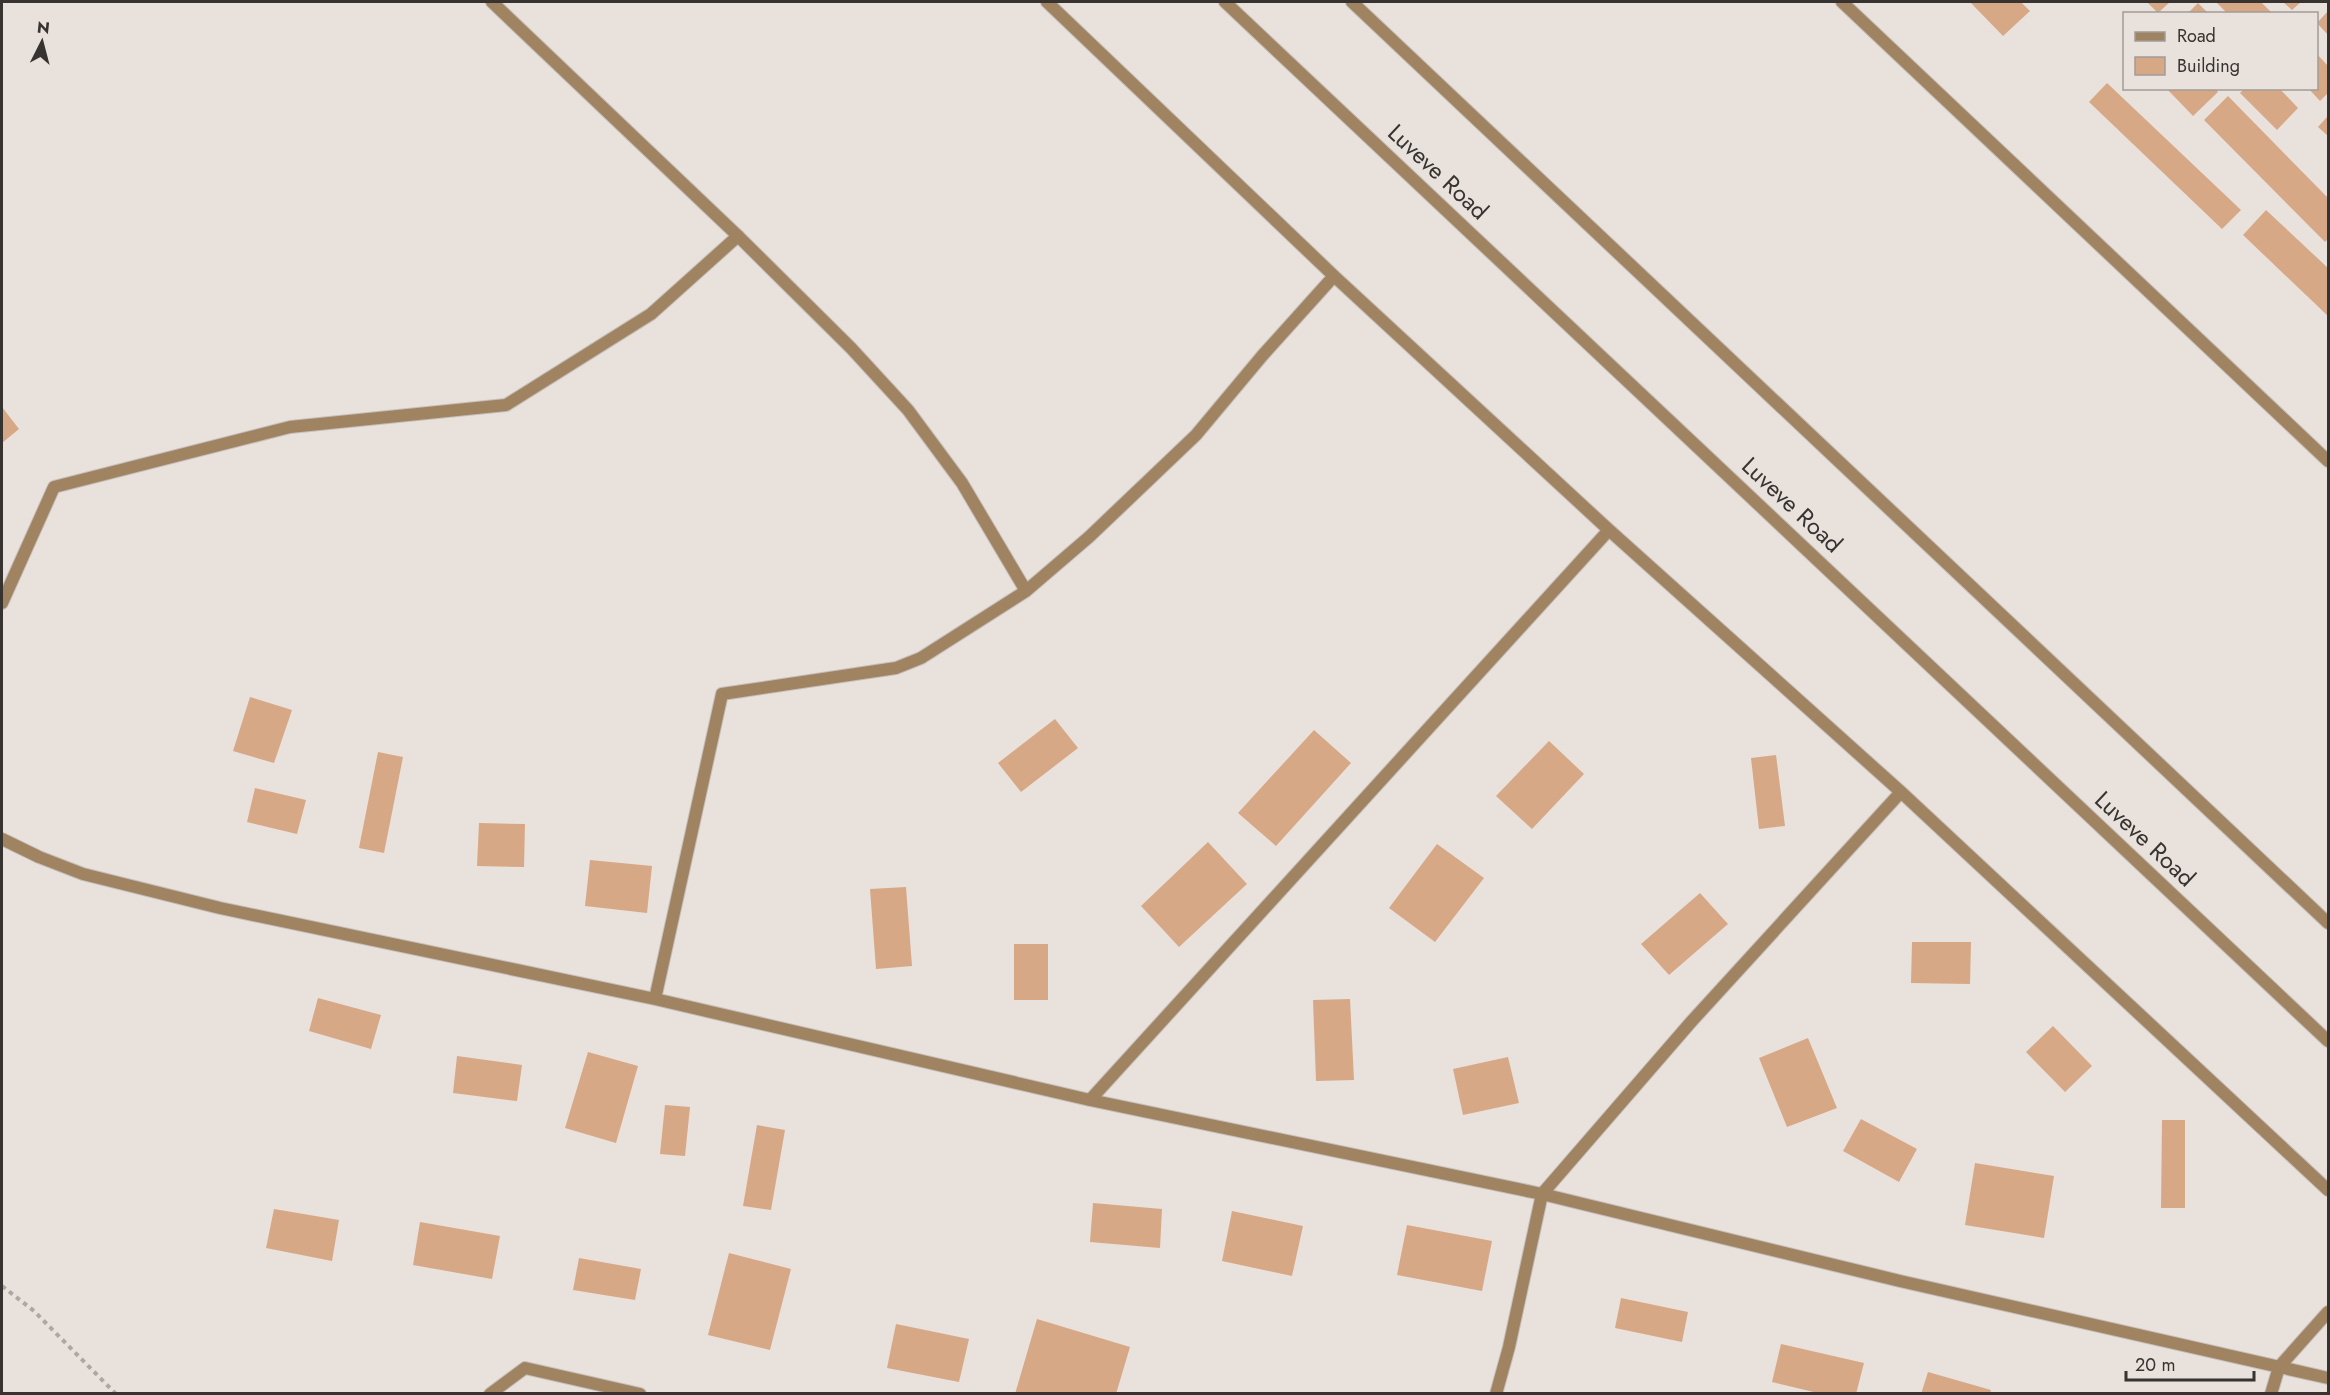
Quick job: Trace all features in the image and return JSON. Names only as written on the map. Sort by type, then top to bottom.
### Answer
[{"type":"street","points":[[492,2],[738,236],[851,348],[908,410],[962,483],[1026,591]]},
{"type":"street","points":[[1047,2],[1334,276],[1609,530],[1901,792],[2328,1190]]},
{"type":"street","name":"Luveve Road","points":[[1225,2],[2328,1041]]},
{"type":"street","points":[[1352,2],[2328,923]]},
{"type":"street","points":[[1842,2],[2328,461]]},
{"type":"street","points":[[2,603],[54,487],[290,427],[506,405],[651,314],[738,236]]},
{"type":"street","points":[[655,999],[722,694],[896,669],[921,658],[1026,591],[1089,537],[1196,435],[1262,356],[1334,276]]},
{"type":"street","points":[[1090,1100],[1609,530]]},
{"type":"street","points":[[1496,1394],[1509,1347],[1542,1194],[1691,1023],[1901,792]]},
{"type":"street","points":[[2,839],[39,857],[83,874],[220,908],[655,999],[1090,1100],[1542,1194],[1900,1281],[2328,1378]]},
{"type":"street","points":[[2271,1394],[2279,1367],[2328,1312]]},
{"type":"street","points":[[490,1394],[525,1368],[640,1394]]},
{"type":"path","points":[[2,1286],[34,1311],[116,1394]]},
{"type":"building","points":[[1970,2],[2021,2],[2030,11],[2003,36]]},
{"type":"building","points":[[2147,2],[2170,2],[2159,12]]},
{"type":"building","points":[[2216,2],[2261,2],[2271,12],[2226,12]]},
{"type":"building","points":[[2283,2],[2301,2],[2292,10]]},
{"type":"building","points":[[2198,3],[2207,12],[2189,12]]},
{"type":"building","points":[[2328,11],[2328,35],[2318,24]]},
{"type":"building","points":[[2318,55],[2328,66],[2328,93],[2320,101],[2310,90],[2318,90]]},
{"type":"building","points":[[2107,83],[2241,210],[2222,229],[2089,102]]},
{"type":"building","points":[[2168,90],[2216,90],[2218,92],[2193,116]]},
{"type":"building","points":[[2243,90],[2281,90],[2298,108],[2277,130],[2240,93]]},
{"type":"building","points":[[2228,96],[2328,198],[2328,239],[2325,242],[2204,120]]},
{"type":"building","points":[[2328,118],[2328,136],[2318,127]]},
{"type":"building","points":[[2266,210],[2328,268],[2328,316],[2243,235]]},
{"type":"building","points":[[2,407],[19,429],[2,443]]},
{"type":"building","points":[[250,697],[292,710],[274,763],[233,751]]},
{"type":"building","points":[[1055,719],[1078,748],[1021,792],[998,763]]},
{"type":"building","points":[[1314,730],[1351,763],[1276,846],[1238,813]]},
{"type":"building","points":[[1549,741],[1584,774],[1532,829],[1496,796]]},
{"type":"building","points":[[378,752],[403,757],[384,853],[359,848]]},
{"type":"building","points":[[1776,755],[1785,826],[1759,829],[1751,758]]},
{"type":"building","points":[[255,788],[306,800],[297,834],[247,822]]},
{"type":"building","points":[[479,823],[525,824],[524,867],[477,866]]},
{"type":"building","points":[[1208,842],[1247,884],[1179,947],[1141,906]]},
{"type":"building","points":[[1437,844],[1484,878],[1435,942],[1389,908]]},
{"type":"building","points":[[590,860],[652,866],[647,913],[585,906]]},
{"type":"building","points":[[906,887],[912,966],[876,969],[870,889]]},
{"type":"building","points":[[1700,893],[1728,924],[1669,975],[1641,944]]},
{"type":"building","points":[[1912,942],[1971,942],[1970,984],[1911,983]]},
{"type":"building","points":[[1014,944],[1048,944],[1048,1000],[1014,1000]]},
{"type":"building","points":[[318,998],[381,1015],[371,1049],[309,1031]]},
{"type":"building","points":[[1350,999],[1354,1080],[1316,1081],[1313,1000]]},
{"type":"building","points":[[2053,1026],[2092,1066],[2065,1092],[2026,1052]]},
{"type":"building","points":[[1808,1038],[1837,1108],[1787,1127],[1759,1058]]},
{"type":"building","points":[[588,1052],[638,1066],[616,1143],[565,1128]]},
{"type":"building","points":[[457,1056],[522,1065],[517,1101],[453,1093]]},
{"type":"building","points":[[1508,1057],[1519,1103],[1463,1115],[1453,1069]]},
{"type":"building","points":[[665,1105],[690,1107],[685,1156],[660,1154]]},
{"type":"building","points":[[1861,1119],[1917,1149],[1899,1182],[1843,1151]]},
{"type":"building","points":[[2162,1120],[2185,1120],[2185,1208],[2161,1208]]},
{"type":"building","points":[[757,1125],[785,1130],[771,1210],[743,1206]]},
{"type":"building","points":[[1975,1163],[2054,1176],[2044,1238],[1965,1225]]},
{"type":"building","points":[[1093,1203],[1162,1209],[1160,1248],[1090,1242]]},
{"type":"building","points":[[274,1209],[339,1220],[332,1261],[266,1248]]},
{"type":"building","points":[[1232,1211],[1303,1226],[1292,1276],[1222,1261]]},
{"type":"building","points":[[420,1222],[500,1236],[492,1279],[413,1265]]},
{"type":"building","points":[[1407,1225],[1492,1241],[1482,1291],[1397,1275]]},
{"type":"building","points":[[729,1253],[791,1269],[770,1350],[708,1335]]},
{"type":"building","points":[[579,1258],[641,1269],[635,1300],[573,1290]]},
{"type":"building","points":[[1621,1298],[1688,1312],[1682,1342],[1615,1328]]},
{"type":"building","points":[[1037,1319],[1130,1347],[1116,1394],[1015,1394]]},
{"type":"building","points":[[896,1324],[969,1339],[959,1382],[887,1368]]},
{"type":"building","points":[[1781,1344],[1864,1363],[1856,1394],[1822,1394],[1772,1382]]},
{"type":"building","points":[[1928,1372],[1991,1390],[1990,1394],[1921,1394]]}]
